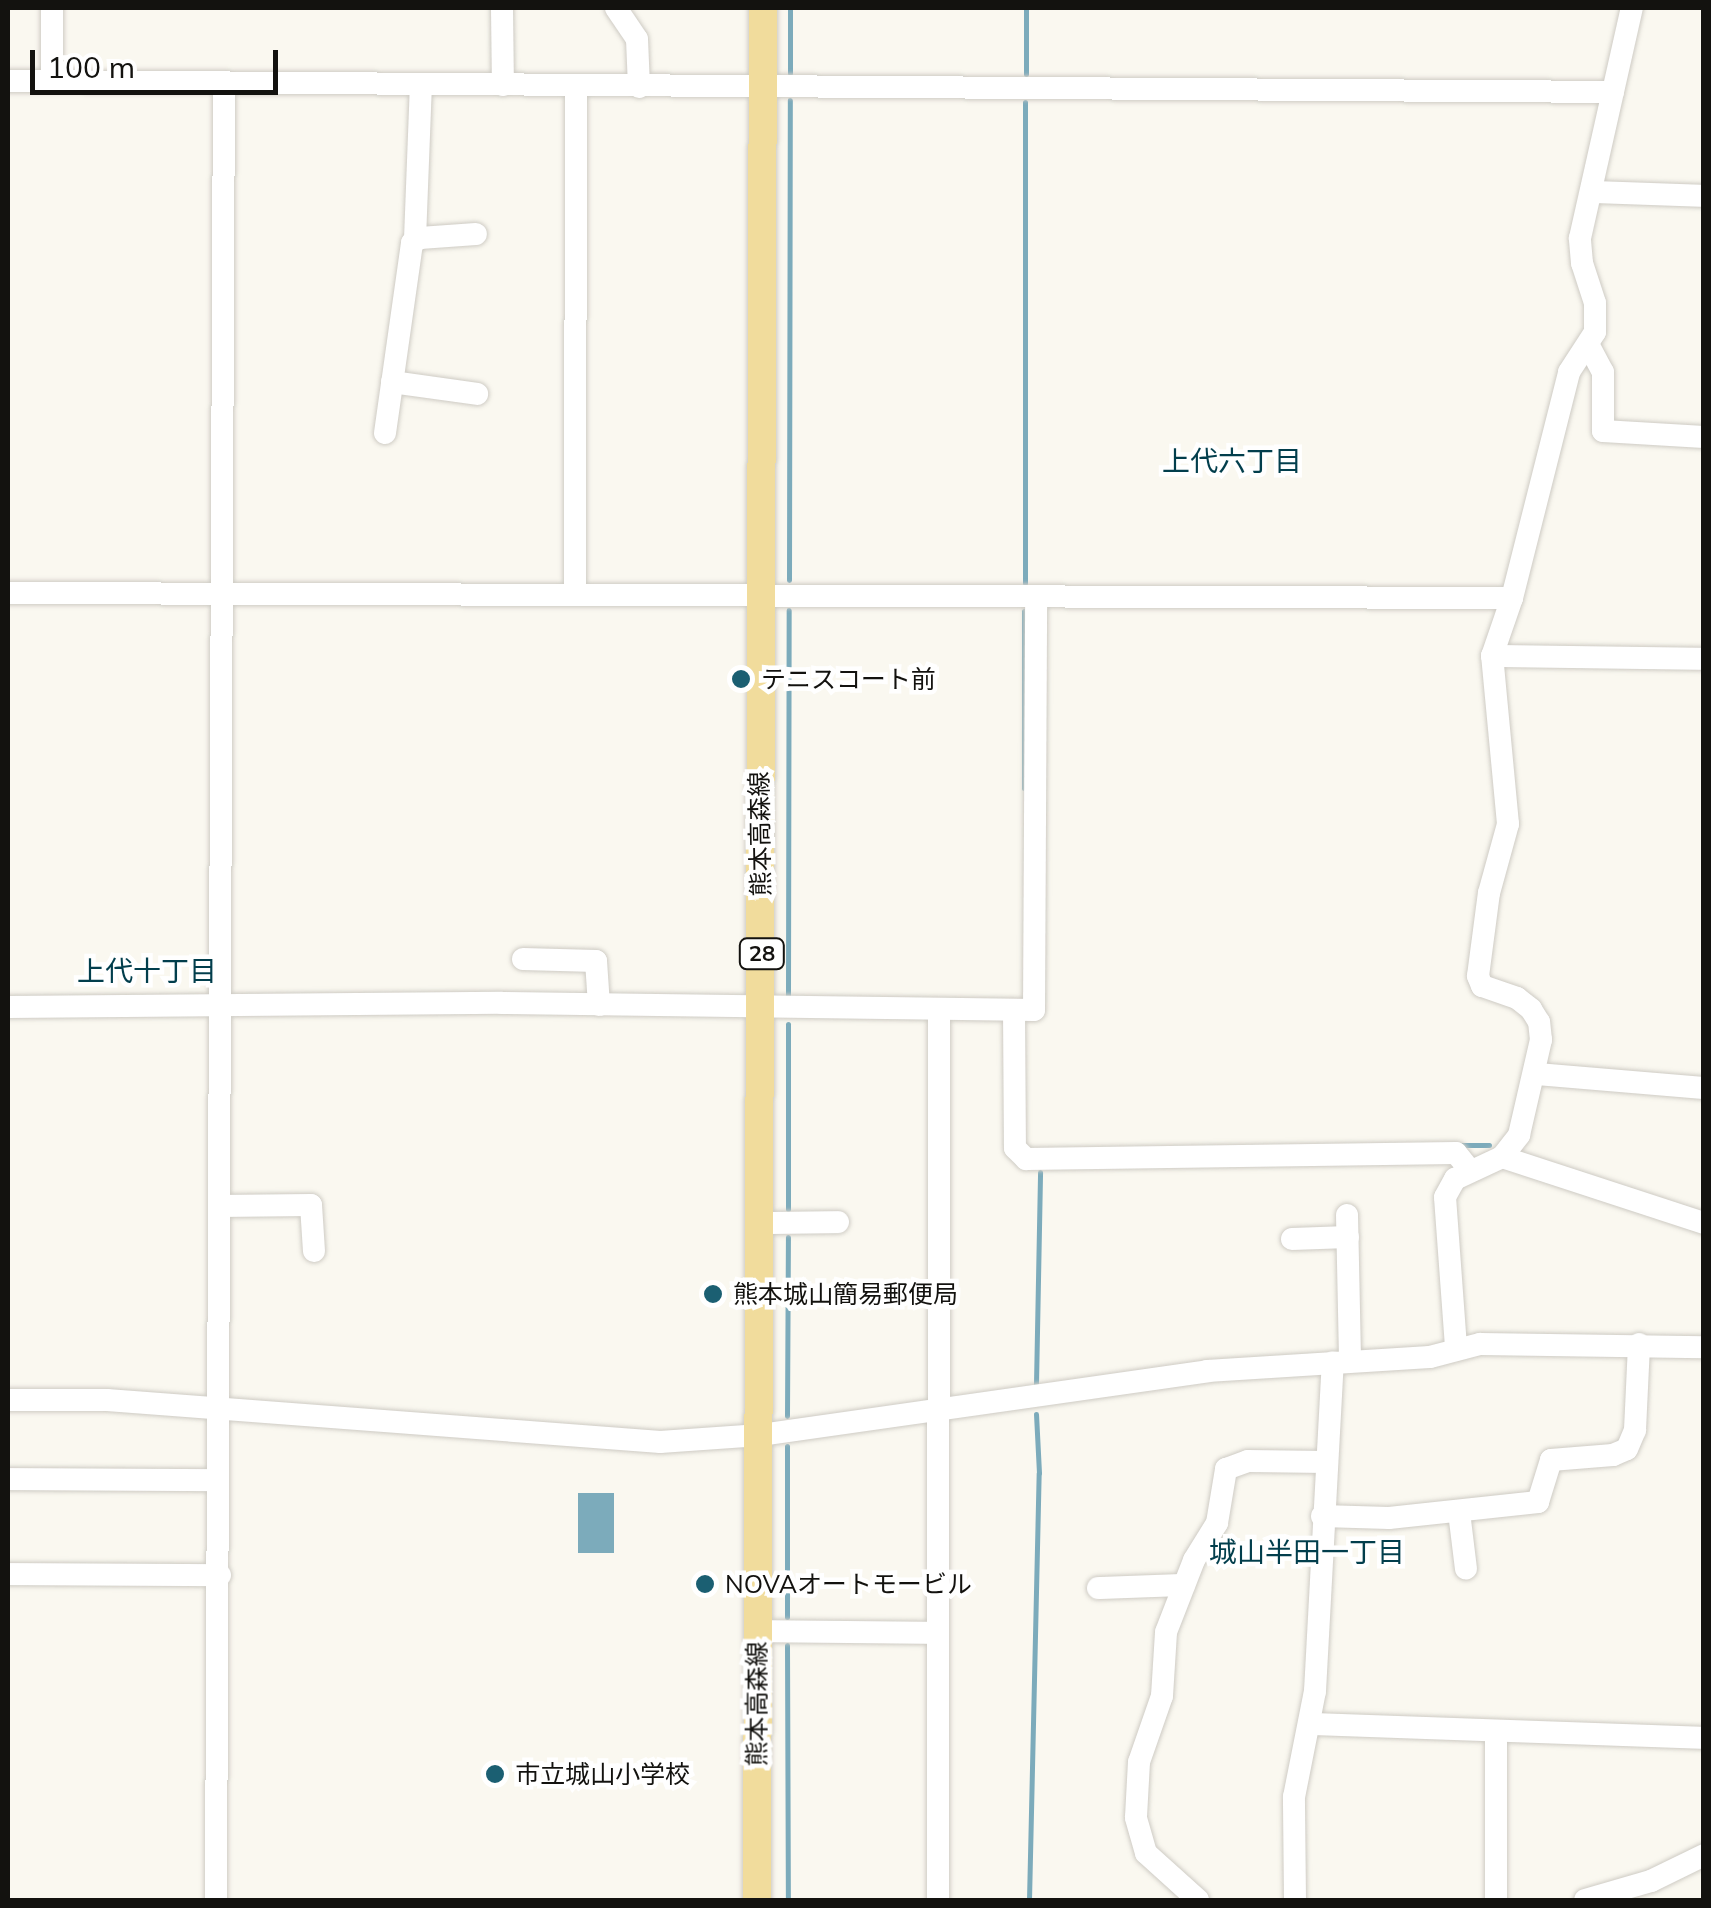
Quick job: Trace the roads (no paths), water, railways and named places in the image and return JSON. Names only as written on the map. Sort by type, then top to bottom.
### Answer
[{"type":"main road","name":"熊本高森線","points":[[758,1900],[762,8]]},
{"type":"street","points":[[52,8],[52,81]]},
{"type":"street","points":[[502,8],[503,85]]},
{"type":"street","points":[[616,8],[637,40],[638,86]]},
{"type":"street","points":[[1456,1347],[1444,1202],[1452,1183],[1470,1170],[1502,1157],[1522,1130],[1536,1074],[1541,1030],[1535,1014],[1517,998],[1482,986],[1478,976],[1490,893],[1508,824],[1492,656],[1512,598],[1569,372],[1595,332],[1595,302],[1582,263],[1580,238],[1632,8]]},
{"type":"street","points":[[8,81],[1614,92]]},
{"type":"street","points":[[216,1900],[220,1575],[217,1409],[224,1008],[224,82]]},
{"type":"street","points":[[385,433],[398,320],[416,239],[421,86]]},
{"type":"street","points":[[574,592],[576,86]]},
{"type":"street","points":[[1591,192],[1704,196]]},
{"type":"street","points":[[416,239],[476,234]]},
{"type":"street","points":[[1589,346],[1603,372],[1603,430],[1704,437]]},
{"type":"street","points":[[392,382],[478,394]]},
{"type":"street","points":[[8,593],[1512,598]]},
{"type":"street","points":[[8,1007],[600,1005],[1034,1010],[1036,596]]},
{"type":"street","points":[[1492,656],[1704,659]]},
{"type":"street","points":[[523,960],[596,961],[600,1005]]},
{"type":"street","points":[[938,1900],[939,1010]]},
{"type":"street","points":[[1014,1010],[1015,1142],[1018,1153],[1026,1159],[1456,1153],[1470,1170]]},
{"type":"street","points":[[1536,1074],[1704,1088]]},
{"type":"street","points":[[1502,1157],[1704,1223]]},
{"type":"street","points":[[219,1206],[312,1205],[314,1251]]},
{"type":"street","points":[[761,1223],[838,1222]]},
{"type":"street","points":[[1292,1239],[1348,1226],[1341,1362],[1326,1462],[1310,1724],[1294,1797],[1295,1900]]},
{"type":"street","points":[[8,1400],[106,1400],[660,1442],[760,1435],[1207,1371],[1430,1357],[1456,1347],[1537,1342],[1704,1347]]},
{"type":"street","points":[[1322,1516],[1389,1518],[1530,1506],[1541,1496],[1550,1460],[1613,1455],[1628,1450],[1634,1430],[1638,1344]]},
{"type":"street","points":[[1198,1900],[1146,1853],[1136,1817],[1139,1762],[1158,1718],[1166,1632],[1184,1586],[1217,1522],[1223,1475],[1230,1465],[1326,1462]]},
{"type":"street","points":[[8,1479],[218,1480]]},
{"type":"street","points":[[1459,1512],[1466,1569]]},
{"type":"street","points":[[8,1574],[220,1575]]},
{"type":"street","points":[[1098,1588],[1184,1586]]},
{"type":"street","points":[[757,1631],[936,1633]]},
{"type":"street","points":[[1310,1724],[1704,1738]]},
{"type":"street","points":[[1496,1732],[1496,1900]]},
{"type":"street","points":[[1585,1900],[1651,1880],[1704,1855]]},
{"type":"water","points":[[578,1493],[614,1493],[614,1553],[578,1553]]},
{"type":"waterway","points":[[790,8],[790,73]]},
{"type":"waterway","points":[[1026,8],[1026,74]]},
{"type":"waterway","points":[[789,580],[790,100]]},
{"type":"waterway","points":[[1025,102],[1025,583]]},
{"type":"waterway","points":[[788,997],[789,610]]},
{"type":"waterway","points":[[1024,611],[1024,788]]},
{"type":"waterway","points":[[788,1024],[788,1209]]},
{"type":"waterway","points":[[1460,1145],[1489,1145]]},
{"type":"waterway","points":[[1036,1384],[1040,1172]]},
{"type":"waterway","points":[[787,1416],[788,1237]]},
{"type":"waterway","points":[[1029,1900],[1039,1473],[1036,1414]]},
{"type":"waterway","points":[[787,1446],[787,1617]]},
{"type":"waterway","points":[[787,1645],[788,1900]]},
{"type":"place","name":"テニスコート前","points":[[741,679]]},
{"type":"place","name":"熊本城山簡易郵便局","points":[[713,1294]]},
{"type":"place","name":"NOVAオートモービル","points":[[705,1584]]},
{"type":"place","name":"市立城山小学校","points":[[495,1774]]},
{"type":"district","name":"上代六丁目","points":[[1232,461]]},
{"type":"district","name":"上代十丁目","points":[[147,971]]},
{"type":"district","name":"城山半田一丁目","points":[[1307,1552]]}]
